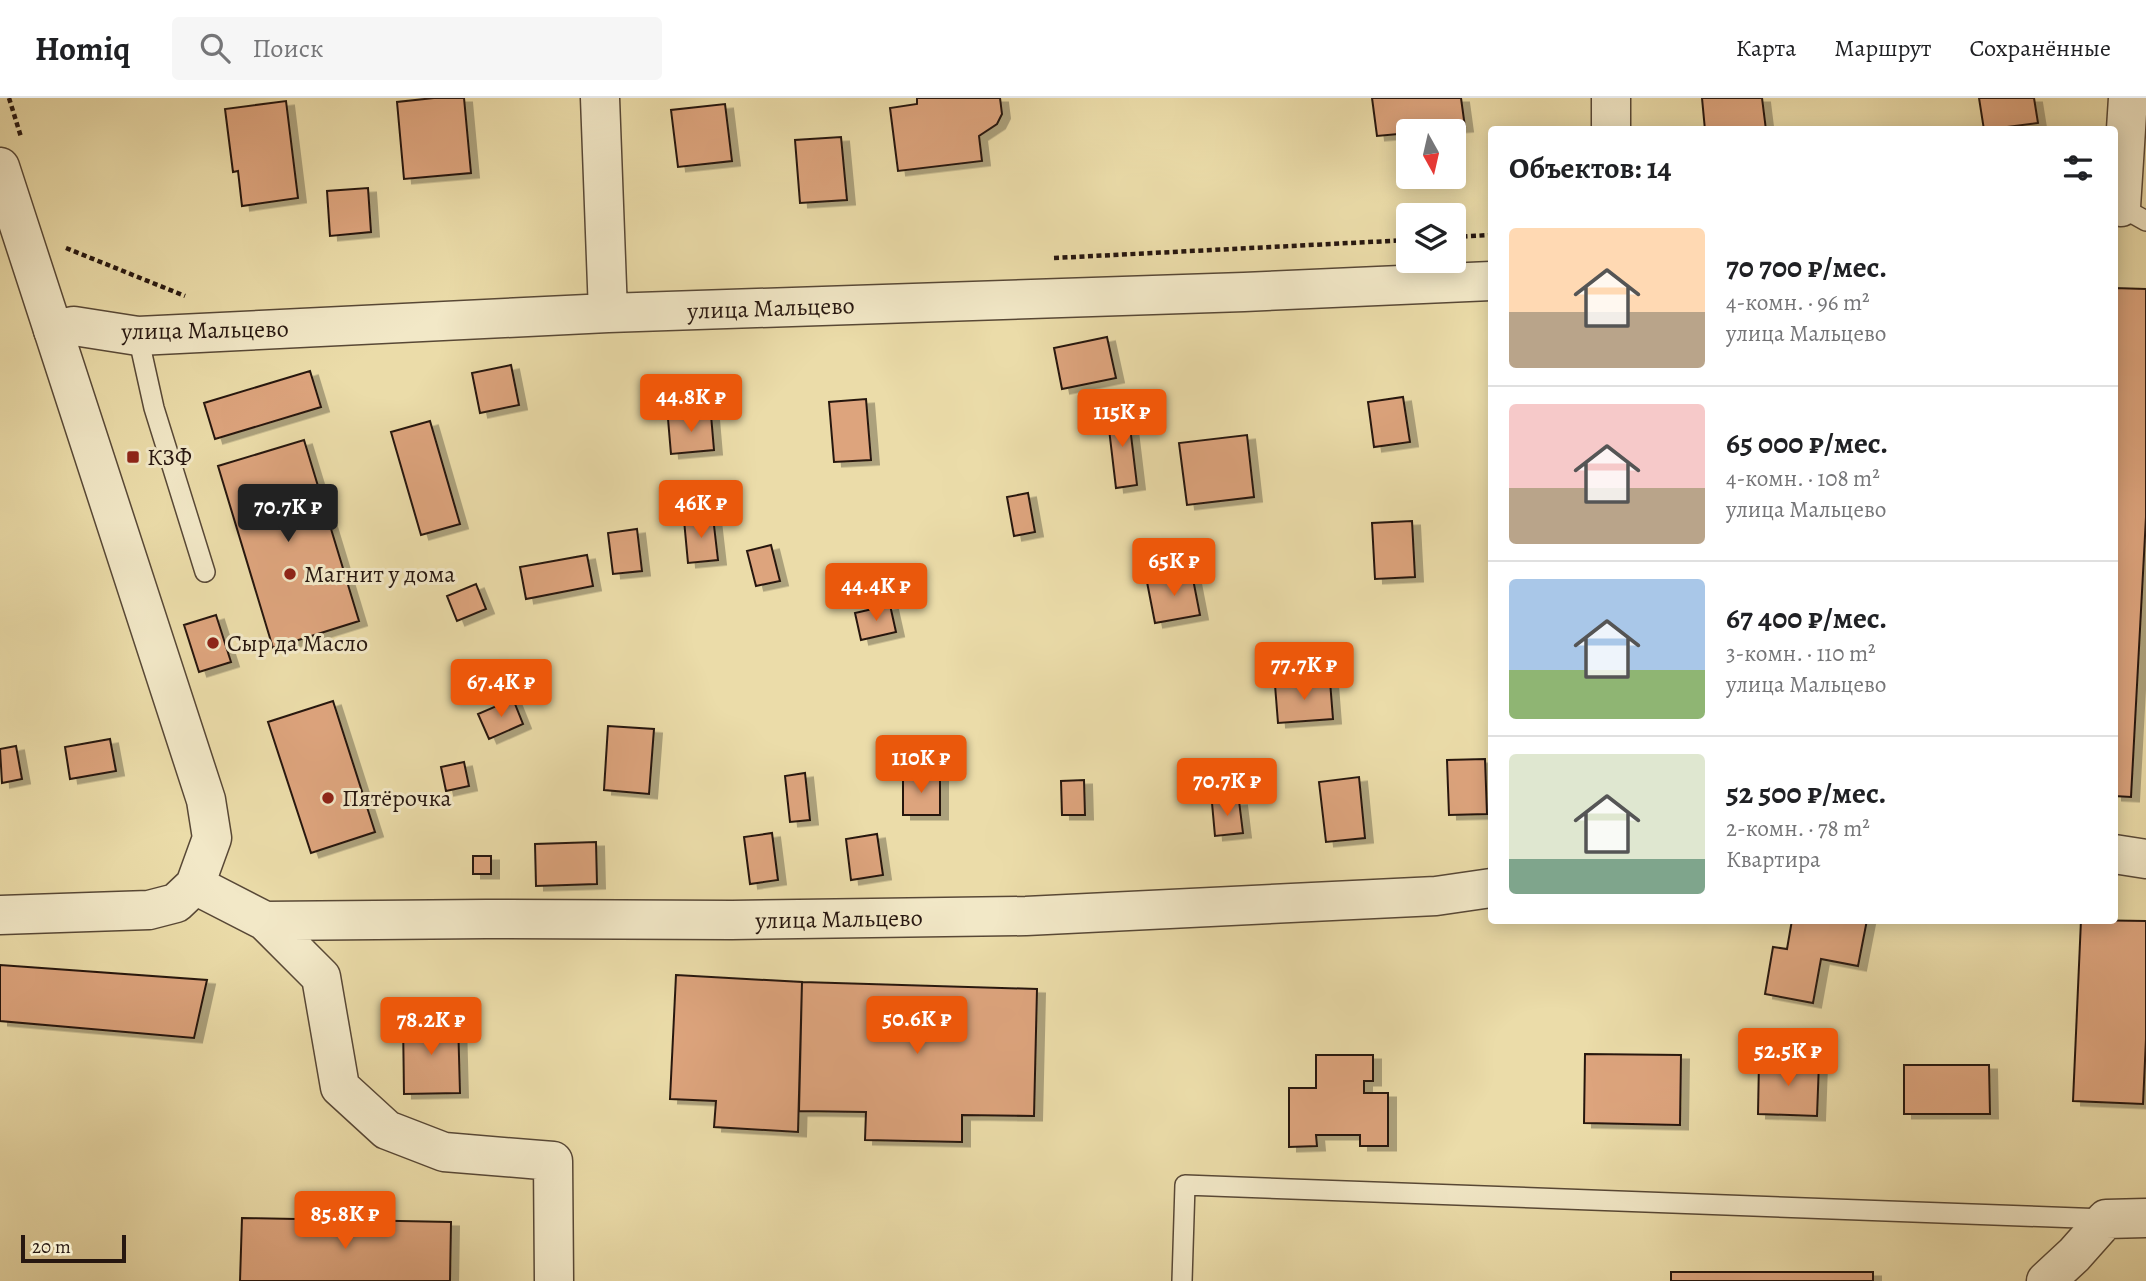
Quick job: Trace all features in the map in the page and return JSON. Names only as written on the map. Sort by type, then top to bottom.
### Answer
[{"type":"street","points":[[600,98],[608,313]]},
{"type":"street","points":[[1611,98],[1611,126]]},
{"type":"street","points":[[2129,98],[2132,209]]},
{"type":"street","points":[[0,167],[206,800],[212,838],[195,885],[176,903],[149,910],[0,915]]},
{"type":"street","name":"улица Мальцево","points":[[53,330],[74,326],[138,336],[608,313],[1230,293],[1488,281]]},
{"type":"street","points":[[2118,855],[2146,859]]},
{"type":"street","name":"улица Мальцево","points":[[195,885],[265,922],[1026,916],[1436,896],[1488,888]]},
{"type":"street","points":[[265,922],[321,978],[340,1087],[387,1130],[443,1152],[553,1161],[554,1281]]},
{"type":"street","points":[[2046,1281],[2075,1268],[2106,1219],[2146,1218]]},
{"type":"lane","points":[[138,336],[154,408],[205,572]]},
{"type":"lane","points":[[1182,1281],[1185,1185],[2106,1219]]},
{"type":"path","points":[[1466,236],[1488,235]]},
{"type":"building","points":[[464,98],[471,173],[404,179],[397,102]]},
{"type":"building","points":[[917,98],[1000,98],[1002,114],[997,124],[979,136],[982,161],[898,171],[890,108],[917,104]]},
{"type":"building","points":[[1372,98],[1461,98],[1464,119],[1396,119],[1396,134],[1377,136]]},
{"type":"building","points":[[1702,98],[1762,98],[1766,126],[1705,126]]},
{"type":"building","points":[[1979,98],[2034,98],[2038,123],[1983,126]]},
{"type":"building","points":[[286,101],[298,198],[242,206],[238,171],[233,172],[225,109]]},
{"type":"building","points":[[725,104],[732,161],[678,167],[671,110]]},
{"type":"building","points":[[841,137],[847,200],[800,203],[795,140]]},
{"type":"building","points":[[368,188],[371,232],[330,236],[327,191]]},
{"type":"building","points":[[2118,288],[2146,289],[2146,517],[2131,797],[2118,796]]},
{"type":"building","points":[[1107,337],[1116,378],[1062,389],[1054,348]]},
{"type":"building","points":[[511,365],[519,405],[480,413],[472,373]]},
{"type":"building","points":[[310,371],[321,407],[215,439],[204,403]]},
{"type":"building","points":[[1403,397],[1410,442],[1374,447],[1368,402]]},
{"type":"building","points":[[866,399],[871,460],[834,462],[829,402]]},
{"type":"building","points":[[1128,410],[1137,485],[1116,488],[1107,412]]},
{"type":"building","points":[[711,415],[714,450],[671,454],[668,419]]},
{"type":"building","points":[[430,421],[460,524],[421,535],[391,432]]},
{"type":"building","points":[[1247,435],[1254,497],[1187,505],[1179,443]]},
{"type":"building","points":[[304,440],[359,621],[273,648],[218,466]]},
{"type":"building","points":[[1028,493],[1035,532],[1014,536],[1007,497]]},
{"type":"building","points":[[713,517],[718,560],[688,563],[684,520]]},
{"type":"building","points":[[1412,521],[1415,577],[1375,579],[1372,523]]},
{"type":"building","points":[[637,529],[642,571],[613,574],[608,533]]},
{"type":"building","points":[[771,545],[780,581],[756,586],[747,551]]},
{"type":"building","points":[[587,555],[593,586],[526,599],[520,567]]},
{"type":"building","points":[[1192,574],[1200,615],[1155,623],[1147,582]]},
{"type":"building","points":[[476,584],[486,609],[457,621],[447,596]]},
{"type":"building","points":[[890,605],[896,632],[861,640],[855,613]]},
{"type":"building","points":[[216,615],[231,662],[199,672],[184,625]]},
{"type":"building","points":[[1330,681],[1333,719],[1278,723],[1275,685]]},
{"type":"building","points":[[513,699],[523,724],[489,739],[478,714]]},
{"type":"building","name":"Пятёрочка","points":[[333,701],[375,832],[311,853],[268,722]]},
{"type":"building","points":[[608,726],[654,729],[649,794],[604,790]]},
{"type":"building","points":[[110,739],[116,771],[70,779],[65,747]]},
{"type":"building","points":[[16,746],[22,779],[2,783],[0,749]]},
{"type":"building","points":[[1485,759],[1487,814],[1449,815],[1447,760]]},
{"type":"building","points":[[464,762],[469,786],[446,791],[441,767]]},
{"type":"building","points":[[805,773],[810,820],[790,822],[785,776]]},
{"type":"building","points":[[903,774],[940,775],[940,815],[903,815]]},
{"type":"building","points":[[1359,777],[1365,838],[1326,842],[1319,782]]},
{"type":"building","points":[[1084,780],[1085,815],[1062,815],[1061,781]]},
{"type":"building","points":[[1239,801],[1243,833],[1215,836],[1212,803]]},
{"type":"building","points":[[772,833],[778,880],[750,884],[744,837]]},
{"type":"building","points":[[877,834],[883,875],[851,880],[846,839]]},
{"type":"building","points":[[596,842],[597,884],[536,886],[535,844]]},
{"type":"building","points":[[473,856],[491,856],[491,874],[473,874]]},
{"type":"building","points":[[2146,921],[2143,1104],[2073,1101],[2081,924]]},
{"type":"building","points":[[1791,924],[1866,924],[1858,966],[1821,959],[1813,1003],[1765,994],[1773,947],[1787,949]]},
{"type":"building","points":[[0,965],[207,980],[194,1038],[0,1021]]},
{"type":"building","points":[[676,975],[802,982],[798,1132],[714,1127],[716,1101],[670,1099]]},
{"type":"building","points":[[802,982],[1037,989],[1034,1116],[962,1115],[962,1142],[865,1140],[866,1112],[799,1111]]},
{"type":"building","points":[[403,1020],[458,1020],[460,1093],[404,1094]]},
{"type":"building","points":[[1585,1054],[1681,1055],[1680,1125],[1584,1123]]},
{"type":"building","points":[[1316,1055],[1373,1055],[1373,1081],[1364,1081],[1364,1093],[1388,1093],[1388,1146],[1360,1146],[1360,1135],[1316,1135],[1317,1146],[1289,1147],[1289,1088],[1316,1088]]},
{"type":"building","points":[[1759,1061],[1819,1062],[1817,1116],[1758,1114]]},
{"type":"building","points":[[1904,1065],[1989,1065],[1990,1114],[1904,1114]]},
{"type":"building","points":[[242,1218],[451,1222],[450,1281],[240,1281]]},
{"type":"building","points":[[1671,1272],[1873,1272],[1873,1281],[1671,1281]]},
{"type":"place","name":"КЗФ","points":[[133,457]]},
{"type":"place","name":"Магнит у дома","points":[[290,574]]},
{"type":"place","name":"Сыр да Масло","points":[[213,643]]},
{"type":"place","name":"Пятёрочка","points":[[328,798]]}]
